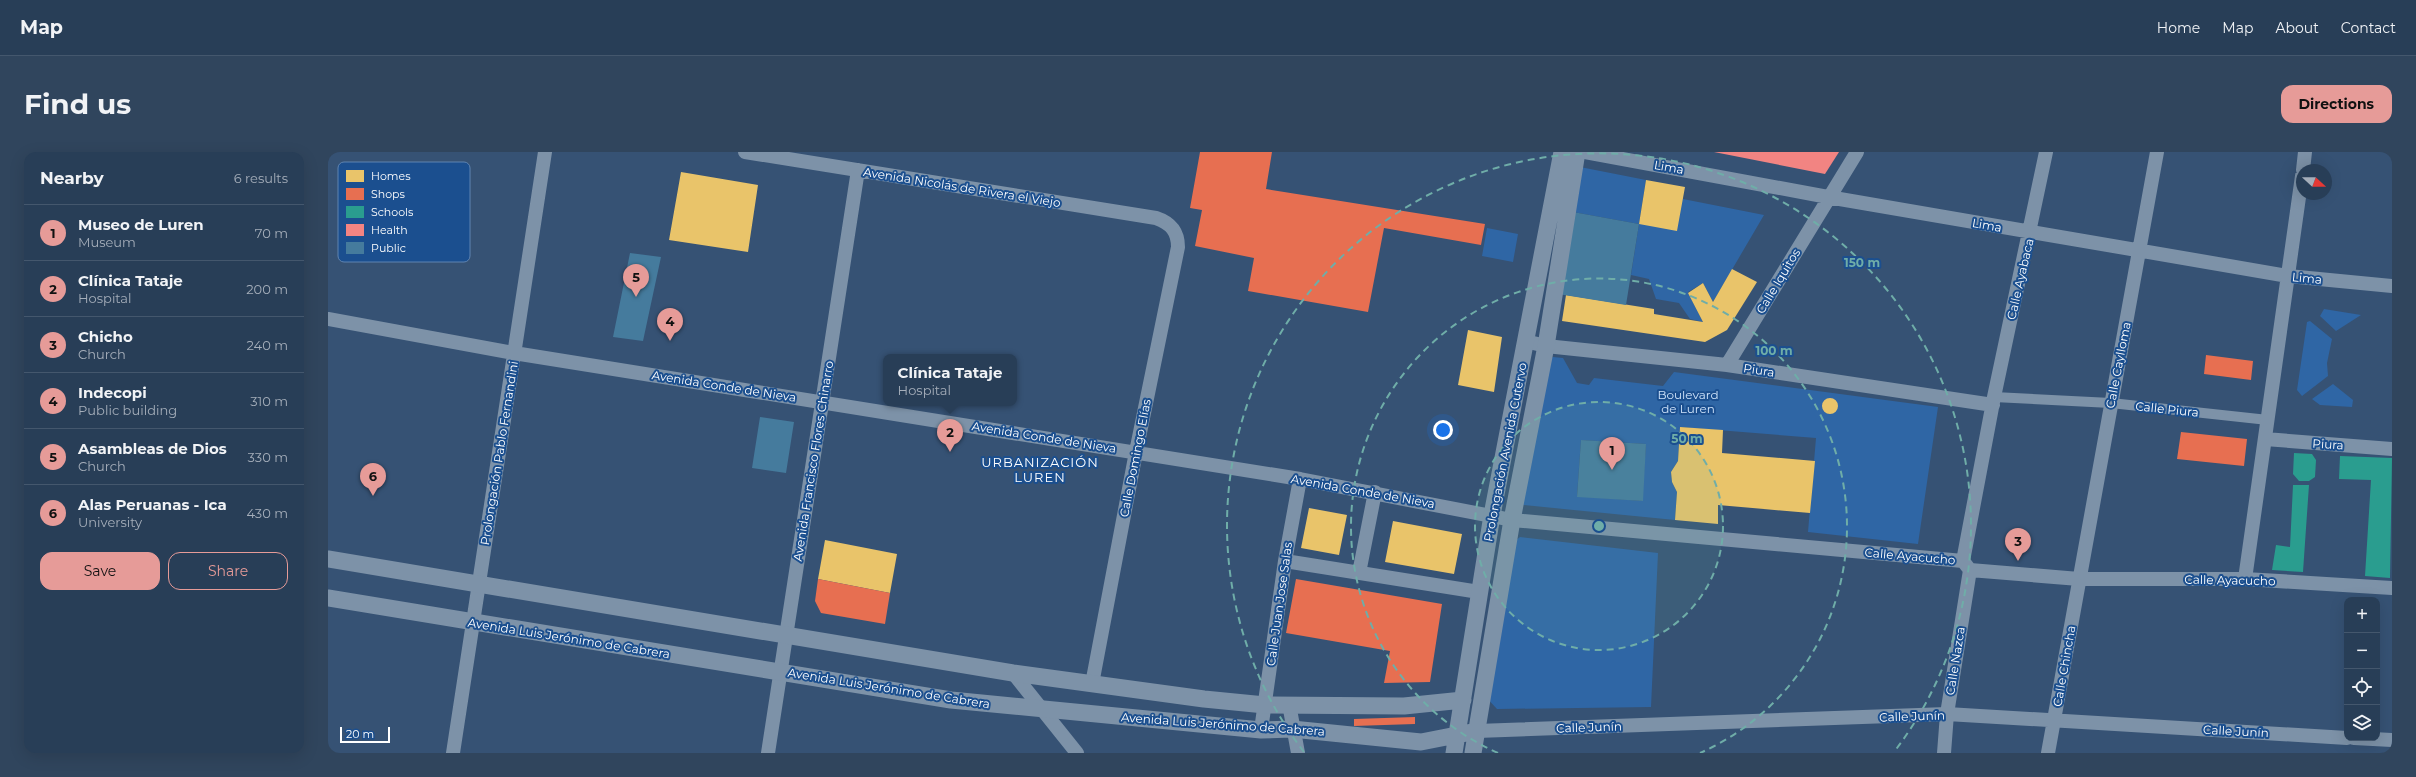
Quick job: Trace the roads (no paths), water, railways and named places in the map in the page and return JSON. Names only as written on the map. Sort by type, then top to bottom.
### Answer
[{"type":"street","name":"Prolongación Pablo Fernandini","points":[[452,753],[545,152]]},
{"type":"street","name":"Avenida Nicolás de Rivera el Viejo","points":[[744,152],[800,156],[858,170],[1156,218],[1171,225],[1176,232]]},
{"type":"street","name":"Prolongación Avenida Cutervo","points":[[1454,753],[1464,700],[1479,592],[1492,515],[1562,152]]},
{"type":"street","name":"Prolongación Avenida Cutervo","points":[[1473,753],[1517,520],[1577,152]]},
{"type":"street","name":"Lima","points":[[1584,152],[1828,197],[2288,276],[2392,286]]},
{"type":"street","name":"Calle Iquitos","points":[[1727,365],[1828,197],[1857,152]]},
{"type":"street","name":"Calle Ayabaca","points":[[1993,401],[2031,232],[2046,152]]},
{"type":"street","name":"Calle Caylloma","points":[[2079,579],[2157,152]]},
{"type":"street","points":[[2304,164],[2305,152]]},
{"type":"street","name":"Avenida Francisco Flores Chinarro","points":[[768,753],[858,170]]},
{"type":"street","points":[[2245,579],[2299,200]]},
{"type":"street","name":"Calle Domingo Elías","points":[[1092,684],[1136,452],[1178,247],[1176,232]]},
{"type":"street","name":"Avenida Conde de Nieva","points":[[328,319],[514,353],[822,401],[1300,479],[1517,520]]},
{"type":"street","name":"Piura","points":[[1525,341],[1546,346],[1727,365],[1993,401]]},
{"type":"street","name":"Calle Piura","points":[[1993,401],[2111,403],[2268,420]]},
{"type":"street","name":"Calle Nazca","points":[[1944,753],[1947,714],[1966,565],[1993,401]]},
{"type":"street","name":"Piura","points":[[2265,439],[2392,449]]},
{"type":"street","name":"Calle Juan Jose Salas","points":[[1261,730],[1285,561],[1300,479]]},
{"type":"street","points":[[1359,573],[1375,492]]},
{"type":"street","name":"Calle Ayacucho","points":[[1517,520],[1966,565],[2079,579],[2245,579],[2392,588]]},
{"type":"street","name":"Avenida Luis Jerónimo de Cabrera","points":[[328,559],[1013,673],[1092,684],[1265,705],[1404,706],[1464,700]]},
{"type":"street","points":[[1285,561],[1479,592]]},
{"type":"street","name":"Calle Chincha","points":[[2048,753],[2079,579]]},
{"type":"street","name":"Avenida Luis Jerónimo de Cabrera","points":[[328,598],[951,700],[1261,730],[1292,728],[1421,742],[1477,730]]},
{"type":"street","points":[[1013,673],[1044,709],[1077,753]]},
{"type":"street","points":[[1289,704],[1292,728],[1298,753]]},
{"type":"street","name":"Calle Junín","points":[[1477,730],[1947,714],[2344,738]]},
{"type":"street","points":[[2380,739],[2392,740]]},
{"type":"street","points":[[1421,742],[1437,753]]},
{"type":"place","name":"Asambleas de Dios","points":[[636,297]]},
{"type":"place","name":"Indecopi","points":[[670,341]]},
{"type":"place","name":"Clínica Tataje","points":[[950,452]]},
{"type":"place","name":"Museo de Luren","points":[[1612,470]]},
{"type":"place","name":"Alas Peruanas - Ica","points":[[373,496]]},
{"type":"place","name":"Chicho","points":[[2018,561]]},
{"type":"district","name":"URBANIZACIÓN LUREN","points":[[1040,470]]},
{"type":"park label","name":"Boulevard de Luren","points":[[1688,401]]}]
